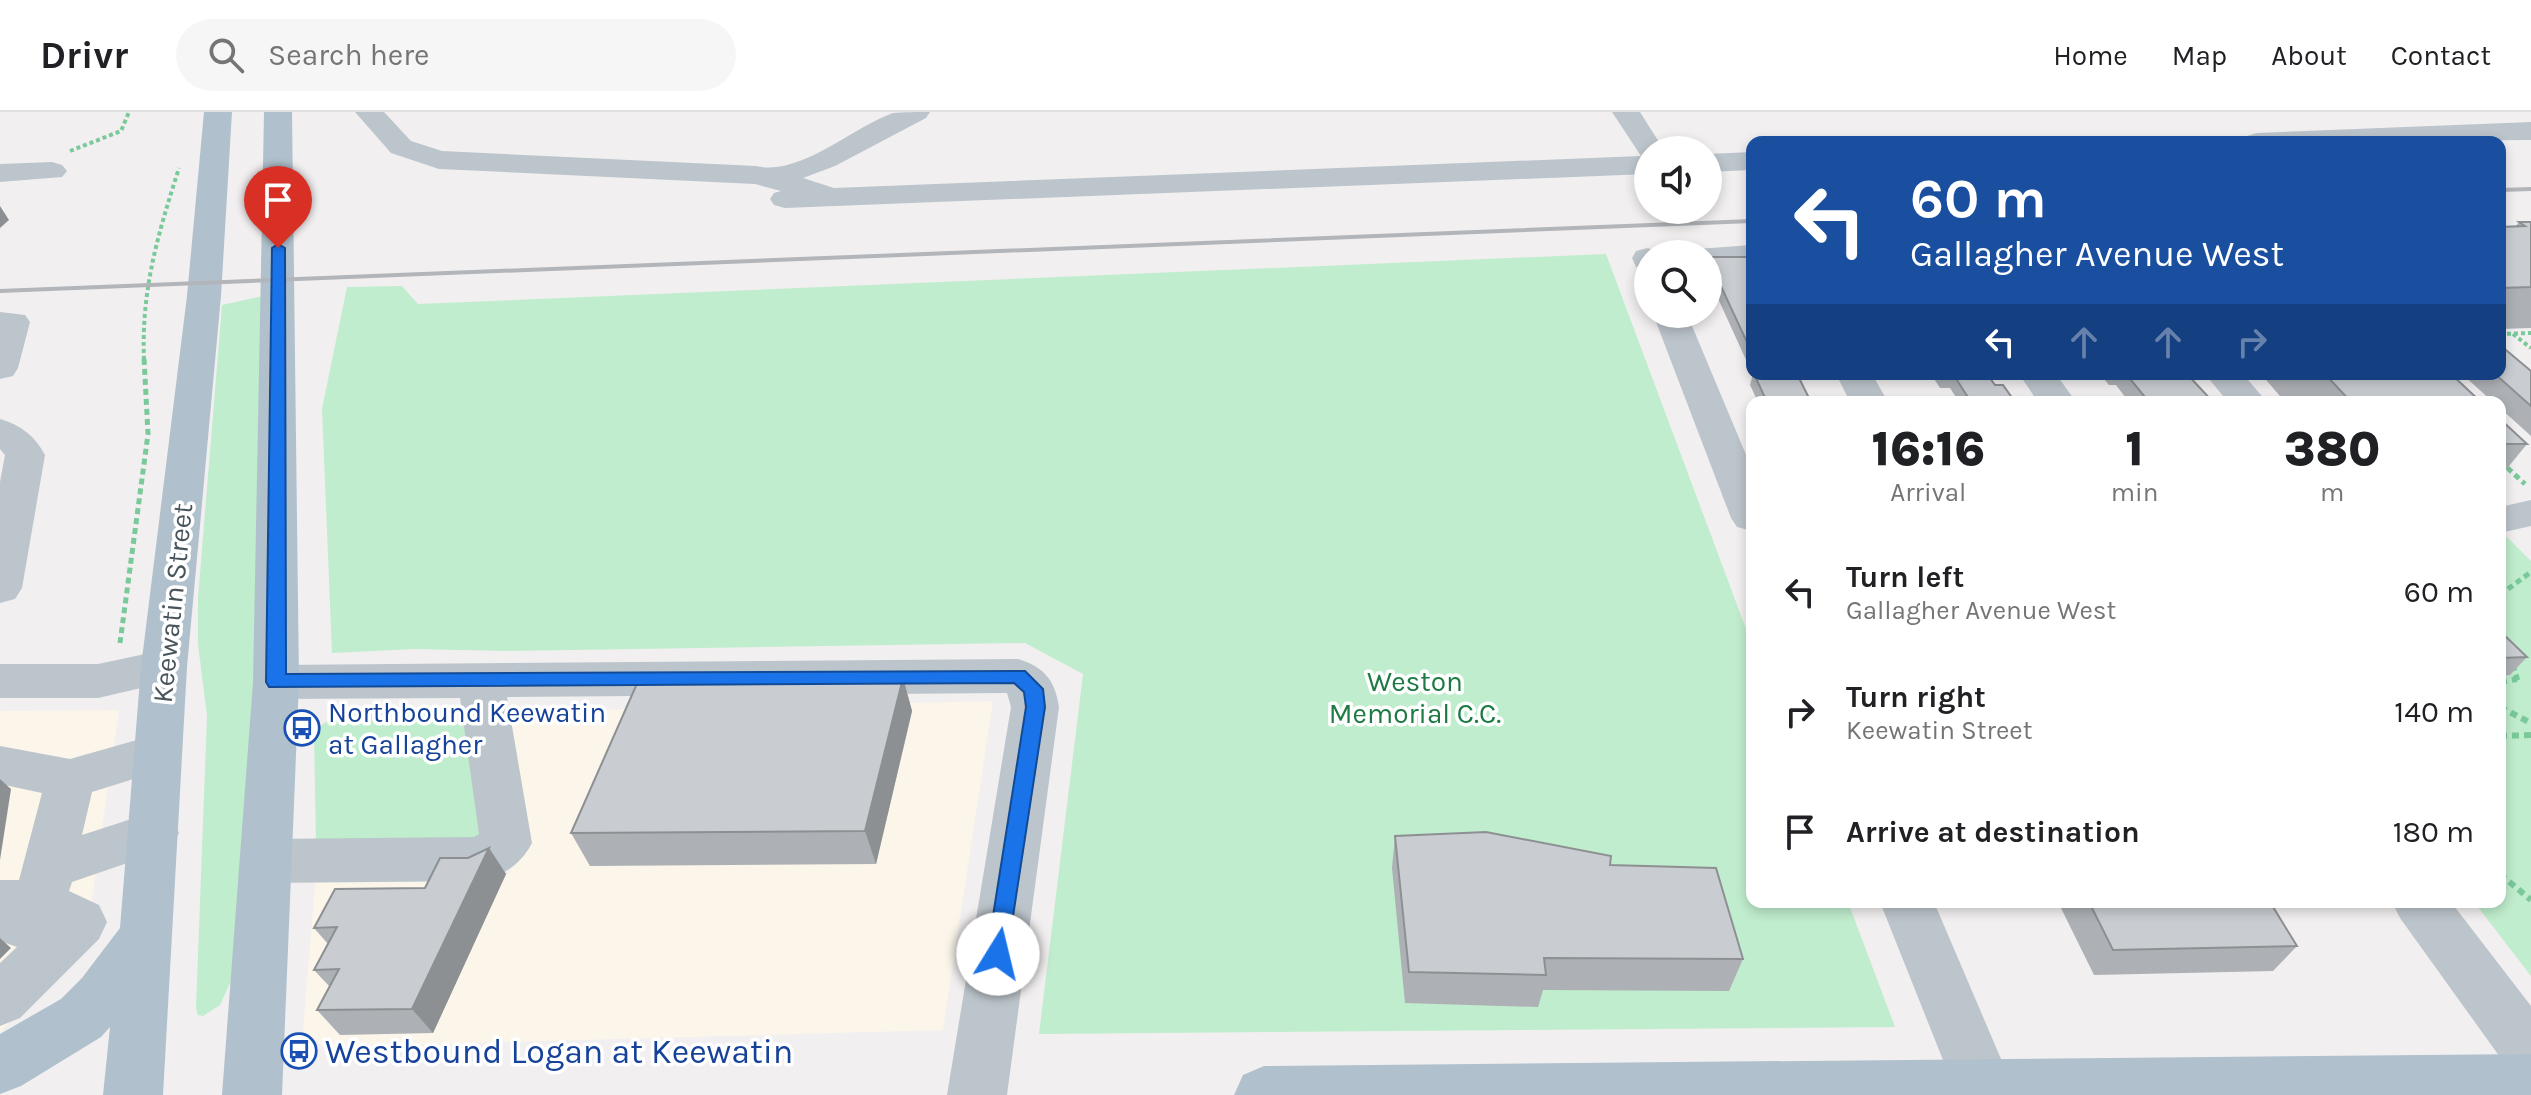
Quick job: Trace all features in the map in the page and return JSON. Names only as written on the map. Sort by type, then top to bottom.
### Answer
[{"type":"main road","name":"Keewatin Street","points":[[133,1095],[164,667],[204,296],[218,112]]},
{"type":"main road","points":[[252,1095],[276,682],[278,112]]},
{"type":"main road","points":[[0,1066],[81,1018],[102,996],[147,934]]},
{"type":"main road","points":[[1264,1095],[2531,1082]]},
{"type":"street","points":[[369,112],[401,147],[439,160],[756,175],[778,189],[844,196],[1634,166]]},
{"type":"street","points":[[778,189],[825,160],[916,112]]},
{"type":"street","points":[[1626,112],[1641,136]]},
{"type":"street","points":[[2282,112],[2322,136]]},
{"type":"street","points":[[2436,112],[2468,134]]},
{"type":"street","points":[[2412,136],[2531,131]]},
{"type":"street","points":[[0,173],[60,161]]},
{"type":"street","points":[[1722,162],[1746,161]]},
{"type":"street","points":[[1722,256],[1746,255]]},
{"type":"street","points":[[0,322],[13,322],[0,368]]},
{"type":"street","points":[[1676,328],[1746,503]]},
{"type":"street","points":[[2228,380],[2243,396]]},
{"type":"street","points":[[0,431],[20,445],[25,455],[6,535],[0,588]]},
{"type":"street","points":[[2506,519],[2531,513]]},
{"type":"street","points":[[0,681],[98,681],[164,667]]},
{"type":"street","points":[[276,682],[1018,676],[1033,689],[1035,707],[977,1095]]},
{"type":"street","points":[[266,861],[484,859],[506,843],[481,681]]},
{"type":"street","points":[[0,765],[70,779],[158,753]]},
{"type":"street","points":[[26,900],[70,779]]},
{"type":"street","points":[[26,900],[153,833]]},
{"type":"street","points":[[0,1000],[80,922],[26,900]]},
{"type":"street","points":[[1909,908],[1983,1087]]},
{"type":"street","points":[[2423,908],[2531,1052]]},
{"type":"path","points":[[60,161],[121,131],[129,112]]},
{"type":"path","points":[[119,653],[148,434],[144,316],[153,249],[180,167]]},
{"type":"path","points":[[2506,334],[2531,333]]},
{"type":"path","points":[[2513,334],[2531,348]]},
{"type":"path","points":[[2506,467],[2531,490]]},
{"type":"path","points":[[2506,591],[2531,572]]},
{"type":"path","points":[[2506,682],[2518,681],[2510,654]]},
{"type":"path","points":[[2506,710],[2531,723]]},
{"type":"path","points":[[2506,736],[2531,735]]},
{"type":"path","points":[[2506,879],[2531,900]]},
{"type":"shaded area","points":[[993,701],[943,1030],[323,1047],[303,1030],[316,874],[509,874],[521,850],[506,712]]},
{"type":"shaded area","points":[[119,710],[87,933],[0,1033],[0,711]]},
{"type":"green space","name":"Weston Memorial C.C.","points":[[1606,254],[1746,629],[1746,908],[1850,908],[1895,1027],[1039,1034],[1083,674],[1025,643],[506,651],[414,649],[332,653],[322,409],[347,287],[402,286],[418,304]]},
{"type":"green space","points":[[263,296],[256,659],[242,957],[220,1005],[203,1016],[198,1015],[196,1008],[207,716],[198,644],[198,598],[222,305]]},
{"type":"green space","points":[[2506,536],[2531,561],[2531,976],[2479,908],[2506,908]]},
{"type":"green space","points":[[343,709],[471,709],[486,831],[475,843],[316,845],[314,731]]},
{"type":"building","points":[[2519,222],[2531,222],[2531,287],[2506,288],[2506,227],[2525,226]]},
{"type":"building","points":[[1722,257],[1746,257],[1746,340],[1722,288]]},
{"type":"building","points":[[2506,350],[2531,371],[2531,406],[2502,380],[2506,380]]},
{"type":"building","points":[[1757,380],[1800,380],[1808,396],[1764,396]]},
{"type":"building","points":[[1957,380],[1991,380],[1995,385],[2003,385],[2011,396],[1967,396]]},
{"type":"building","points":[[2131,380],[2193,380],[2207,396],[2144,396]]},
{"type":"building","points":[[2331,380],[2457,380],[2475,396],[2345,396]]},
{"type":"building","points":[[2506,425],[2527,444],[2506,444]]},
{"type":"building","points":[[2506,637],[2527,657],[2506,658]]},
{"type":"building","points":[[903,678],[865,831],[571,833],[639,679]]},
{"type":"building","points":[[1486,832],[1611,856],[1610,865],[1716,868],[1743,959],[1544,958],[1546,975],[1409,972],[1395,836]]},
{"type":"building","points":[[489,848],[412,1009],[317,1010],[339,969],[314,970],[337,927],[314,928],[335,889],[425,888],[440,858],[468,858]]},
{"type":"building","points":[[2092,908],[2274,908],[2297,946],[2113,950]]},
{"type":"railway","points":[[2506,190],[2531,189]]},
{"type":"railway","points":[[0,291],[1746,221]]},
{"type":"place","name":"Northbound Keewatin at Gallagher","points":[[302,728]]},
{"type":"place","name":"Westbound Logan at Keewatin","points":[[299,1051]]},
{"type":"route","points":[[278,248],[276,682],[1018,676],[1033,689],[1035,707],[998,954]]}]
